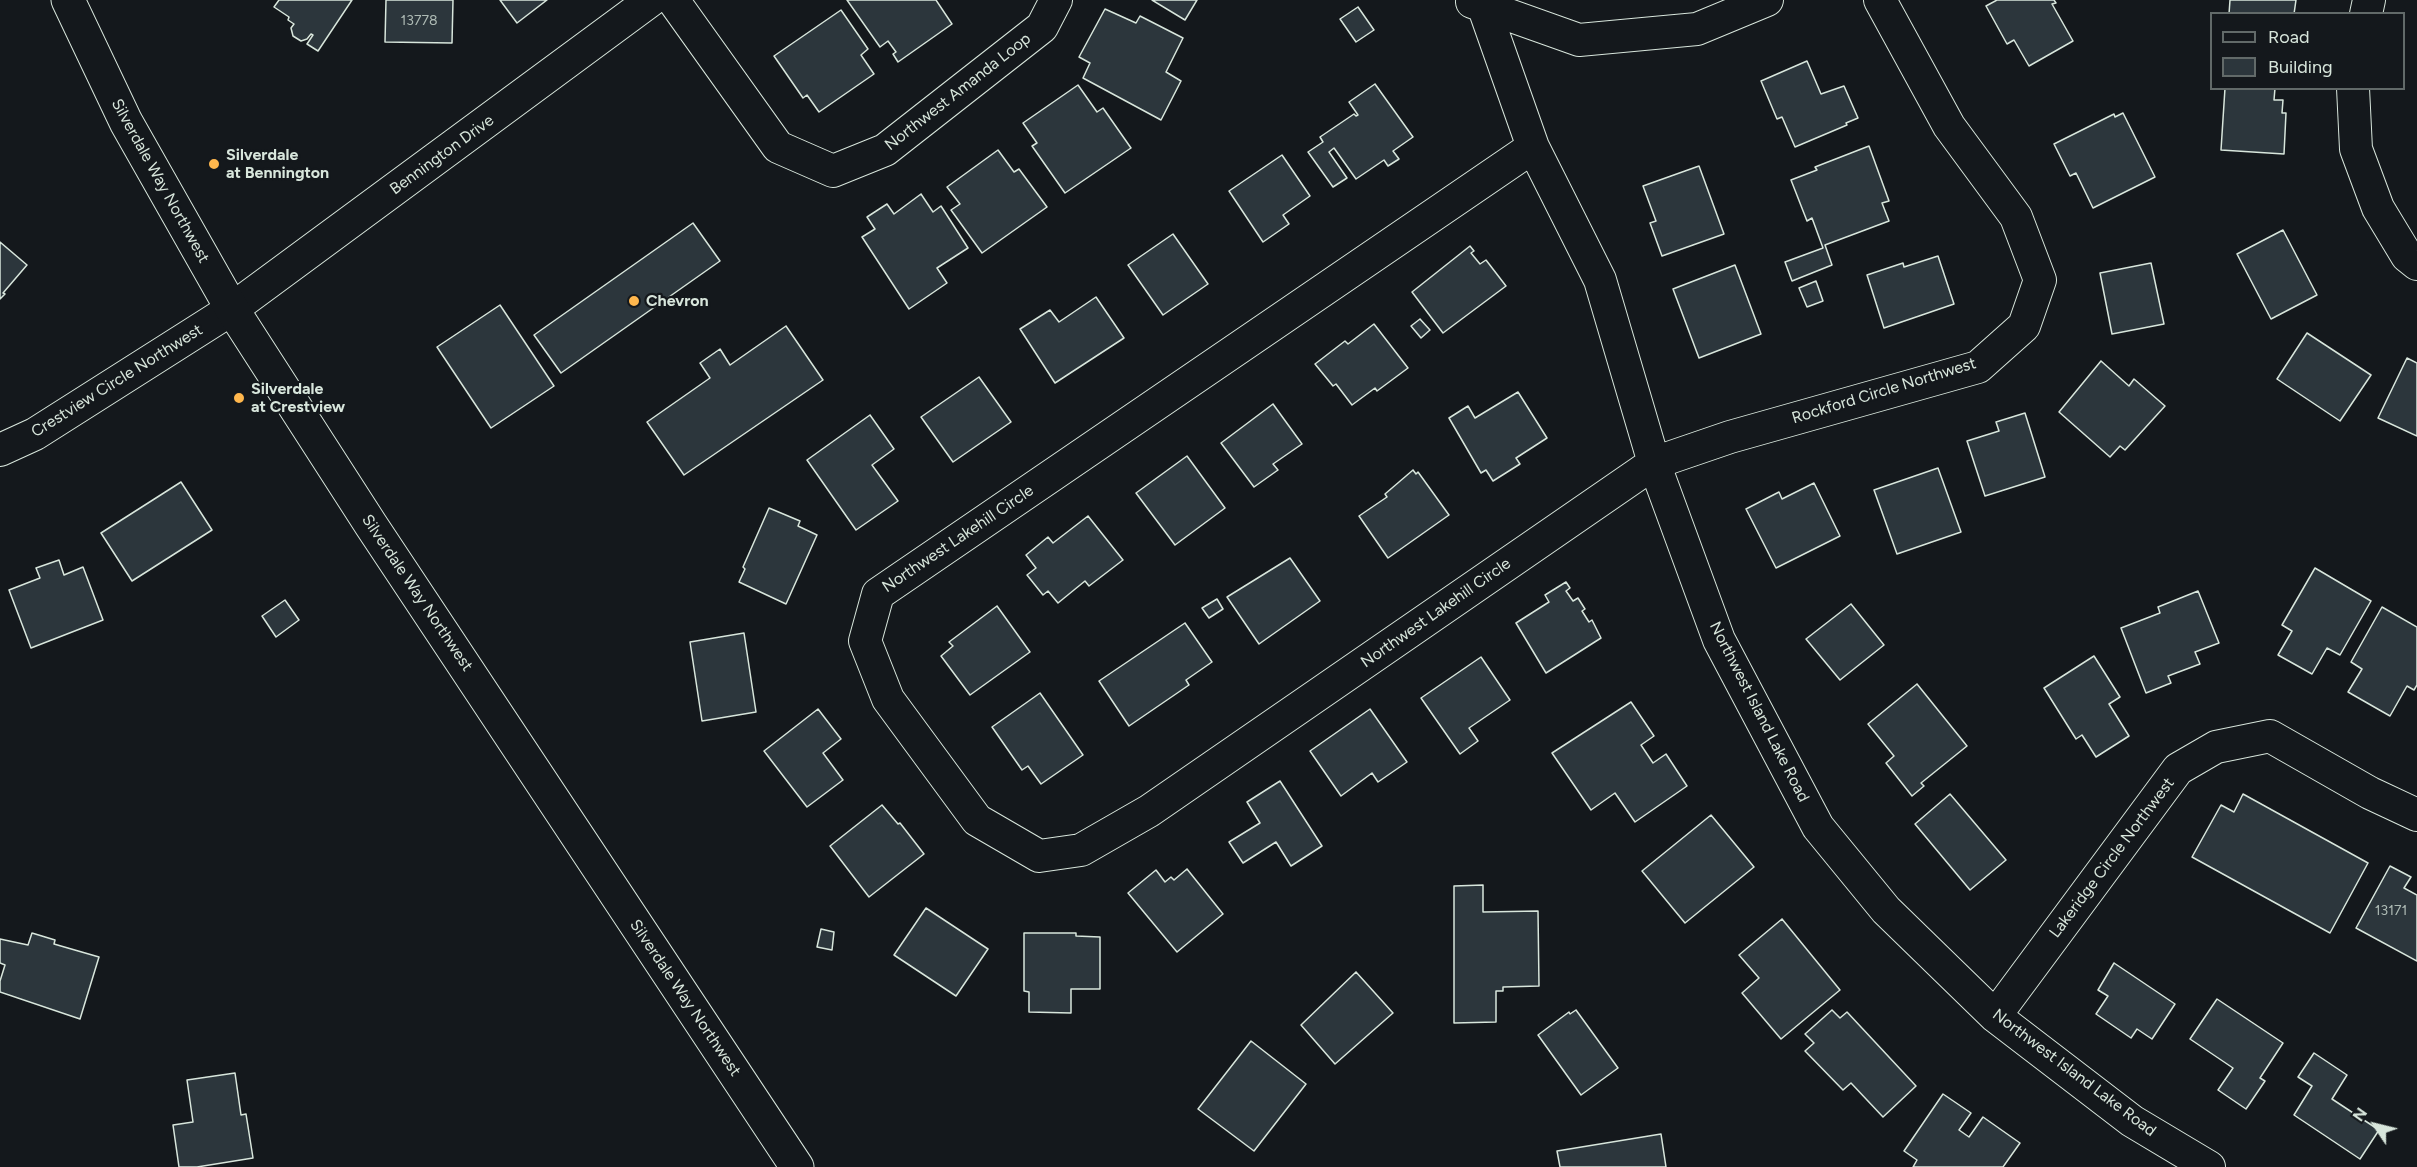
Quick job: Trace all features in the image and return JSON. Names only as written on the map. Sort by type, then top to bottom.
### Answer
[{"type":"main road","name":"Silverdale Way Northwest","points":[[68,0],[126,122],[232,309],[371,525],[797,1167]]},
{"type":"street","name":"Bennington Drive","points":[[232,309],[651,0]]},
{"type":"street","name":"Northwest Amanda Loop","points":[[673,0],[778,147],[833,171],[885,150],[1042,27],[1056,0]]},
{"type":"street","points":[[1476,4],[1579,40],[1697,29],[1767,0]]},
{"type":"street","name":"Rockford Circle Northwest","points":[[1654,463],[1730,437],[1978,367],[2024,326],[2040,280],[2016,217],[1949,126],[1880,0]]},
{"type":"street","name":"Northwest Island Lake Road","points":[[1476,4],[1533,147],[1600,280],[1654,463],[1719,640],[1818,827],[1886,910],[1995,1016],[2132,1121],[2209,1167]]},
{"type":"street","points":[[2353,90],[2356,149],[2378,208],[2407,256],[2417,264]]},
{"type":"street","name":"Northwest Lakehill Circle","points":[[1533,147],[878,594],[865,641],[888,699],[977,820],[1039,856],[1081,850],[1149,811],[1654,463]]},
{"type":"street","name":"Crestview Circle Northwest","points":[[0,450],[35,434],[232,309]]},
{"type":"street","name":"Lakeridge Circle Northwest","points":[[1995,1016],[2178,769],[2216,747],[2270,736],[2370,793],[2417,815]]},
{"type":"building","points":[[279,0],[352,0],[318,51],[307,44],[313,35],[301,41],[293,36],[291,28],[294,24],[288,20],[289,17],[274,7]]},
{"type":"building","points":[[386,0],[453,0],[452,43],[385,42]]},
{"type":"building","points":[[500,0],[547,0],[517,23]]},
{"type":"building","points":[[847,0],[936,0],[952,24],[898,62],[893,54],[896,52],[888,41],[880,47]]},
{"type":"building","points":[[1152,0],[1197,0],[1185,20]]},
{"type":"building","points":[[1997,0],[2054,0],[2056,3],[2052,4],[2073,41],[2029,66],[2014,40],[2007,44],[1986,6]]},
{"type":"building","points":[[2230,0],[2296,0],[2294,12],[2229,12]]},
{"type":"building","points":[[1358,7],[1374,30],[1356,42],[1340,19]]},
{"type":"building","points":[[1105,9],[1136,23],[1140,16],[1183,38],[1166,72],[1181,81],[1161,120],[1083,78],[1090,63],[1079,57]]},
{"type":"building","points":[[841,10],[868,49],[861,55],[874,74],[819,112],[807,95],[803,98],[774,56]]},
{"type":"building","points":[[1807,61],[1821,94],[1844,86],[1858,118],[1795,147],[1782,117],[1777,119],[1761,81]]},
{"type":"building","points":[[1375,84],[1413,137],[1393,151],[1399,159],[1388,166],[1384,160],[1356,179],[1334,148],[1329,152],[1347,178],[1333,187],[1308,152],[1323,142],[1320,137],[1354,114],[1358,115],[1349,102]]},
{"type":"building","points":[[1078,85],[1097,112],[1103,108],[1131,148],[1065,193],[1032,146],[1037,143],[1023,123]]},
{"type":"building","points":[[2225,90],[2275,90],[2274,100],[2283,100],[2282,113],[2286,113],[2284,154],[2221,150]]},
{"type":"building","points":[[2123,113],[2155,177],[2093,208],[2076,173],[2070,176],[2054,144],[2114,114],[2115,117]]},
{"type":"building","points":[[1869,146],[1889,201],[1882,203],[1889,221],[1825,245],[1832,265],[1792,281],[1785,262],[1823,248],[1812,218],[1807,221],[1791,180],[1817,170],[1815,167]]},
{"type":"building","points":[[998,150],[1014,172],[1019,169],[1047,207],[982,253],[951,210],[960,204],[947,187]]},
{"type":"building","points":[[1282,155],[1310,196],[1283,215],[1289,224],[1263,242],[1229,191]]},
{"type":"building","points":[[1699,166],[1724,234],[1662,256],[1650,223],[1656,221],[1643,186]]},
{"type":"building","points":[[921,194],[933,212],[941,206],[968,248],[937,268],[947,283],[909,309],[862,237],[875,229],[867,217],[887,204],[894,214]]},
{"type":"building","points":[[693,223],[720,261],[561,373],[534,335]]},
{"type":"building","points":[[2283,230],[2317,295],[2271,319],[2237,254]]},
{"type":"building","points":[[1173,234],[1208,284],[1163,315],[1128,265]]},
{"type":"building","points":[[0,242],[27,265],[0,299]]},
{"type":"building","points":[[1470,246],[1474,251],[1471,253],[1480,264],[1486,260],[1506,286],[1443,333],[1412,292]]},
{"type":"building","points":[[1938,256],[1954,304],[1884,328],[1867,275],[1903,263],[1904,267]]},
{"type":"building","points":[[2151,263],[2164,324],[2112,334],[2100,273]]},
{"type":"building","points":[[1735,265],[1761,334],[1699,358],[1673,289]]},
{"type":"building","points":[[1816,281],[1823,301],[1807,307],[1799,288]]},
{"type":"building","points":[[1096,297],[1124,338],[1055,383],[1020,329],[1050,310],[1059,322]]},
{"type":"building","points":[[500,305],[554,386],[491,428],[437,347]]},
{"type":"building","points":[[1420,319],[1430,330],[1421,338],[1411,326]]},
{"type":"building","points":[[1374,324],[1408,368],[1377,391],[1375,388],[1352,405],[1336,384],[1333,386],[1315,364],[1345,341],[1348,344]]},
{"type":"building","points":[[786,326],[823,380],[684,475],[647,422],[710,378],[700,363],[720,349],[730,365]]},
{"type":"building","points":[[2307,333],[2371,375],[2340,421],[2277,379]]},
{"type":"building","points":[[2407,358],[2417,363],[2417,436],[2378,418]]},
{"type":"building","points":[[2101,361],[2129,386],[2134,379],[2165,406],[2125,450],[2120,446],[2110,457],[2059,412]]},
{"type":"building","points":[[979,377],[1011,422],[953,462],[921,417]]},
{"type":"building","points":[[1518,392],[1547,438],[1516,458],[1520,464],[1493,481],[1486,470],[1481,473],[1449,418],[1468,406],[1475,418]]},
{"type":"building","points":[[1273,404],[1302,444],[1273,464],[1278,470],[1254,487],[1221,443]]},
{"type":"building","points":[[2025,413],[2045,477],[1985,496],[1967,441],[1999,431],[1996,422]]},
{"type":"building","points":[[870,415],[894,449],[872,465],[898,501],[856,530],[807,460]]},
{"type":"building","points":[[1187,456],[1225,508],[1175,545],[1136,493]]},
{"type":"building","points":[[1938,468],[1961,532],[1897,554],[1874,490]]},
{"type":"building","points":[[1413,470],[1416,474],[1418,472],[1449,515],[1388,558],[1359,516],[1387,497],[1385,494]]},
{"type":"building","points":[[181,482],[212,530],[132,581],[101,533]]},
{"type":"building","points":[[1814,483],[1840,536],[1776,568],[1746,509],[1779,492],[1782,499]]},
{"type":"building","points":[[769,508],[800,521],[798,526],[817,535],[786,604],[739,582],[745,569],[743,567]]},
{"type":"building","points":[[1088,516],[1123,560],[1089,586],[1085,581],[1058,603],[1048,591],[1043,595],[1027,575],[1036,568],[1026,555],[1048,537],[1053,543]]},
{"type":"building","points":[[1290,558],[1320,601],[1259,644],[1227,597]]},
{"type":"building","points":[[59,560],[64,575],[83,567],[103,620],[31,648],[9,590],[40,578],[36,568]]},
{"type":"building","points":[[2315,568],[2371,601],[2340,655],[2327,648],[2312,674],[2278,655],[2292,631],[2282,625]]},
{"type":"building","points":[[1566,582],[1570,588],[1566,591],[1573,601],[1578,598],[1585,609],[1582,611],[1589,622],[1592,620],[1601,638],[1546,673],[1516,623],[1549,602],[1545,595]]},
{"type":"building","points":[[2198,591],[2219,643],[2195,652],[2200,664],[2168,676],[2171,683],[2146,693],[2121,628],[2160,613],[2158,607]]},
{"type":"building","points":[[1217,599],[1223,609],[1209,618],[1202,608]]},
{"type":"building","points":[[285,600],[299,620],[276,637],[262,616]]},
{"type":"building","points":[[1851,604],[1884,645],[1840,680],[1806,639]]},
{"type":"building","points":[[997,606],[1030,652],[970,695],[941,656],[953,646],[949,642]]},
{"type":"building","points":[[2382,607],[2417,627],[2417,685],[2414,690],[2407,686],[2390,716],[2348,692],[2362,669],[2351,662]]},
{"type":"building","points":[[1185,623],[1212,662],[1186,680],[1189,685],[1129,726],[1099,681]]},
{"type":"building","points":[[744,633],[756,712],[702,721],[690,642]]},
{"type":"building","points":[[2094,656],[2120,697],[2109,704],[2129,736],[2096,757],[2082,735],[2076,739],[2044,688]]},
{"type":"building","points":[[1481,657],[1510,700],[1469,728],[1478,741],[1460,754],[1421,698]]},
{"type":"building","points":[[1917,684],[1967,746],[1921,783],[1924,786],[1912,796],[1886,763],[1894,756],[1868,724]]},
{"type":"building","points":[[1040,693],[1083,755],[1041,784],[1028,766],[1022,770],[992,727]]},
{"type":"building","points":[[1631,702],[1654,736],[1641,745],[1653,763],[1666,754],[1687,786],[1635,822],[1615,793],[1591,810],[1552,753]]},
{"type":"building","points":[[818,709],[841,739],[823,753],[843,780],[807,807],[764,751]]},
{"type":"building","points":[[1370,709],[1407,762],[1378,782],[1372,773],[1341,796],[1310,751]]},
{"type":"building","points":[[1280,781],[1322,846],[1291,866],[1276,842],[1243,863],[1229,842],[1260,823],[1247,802]]},
{"type":"building","points":[[1950,794],[2006,860],[1970,890],[1915,824]]},
{"type":"building","points":[[2243,794],[2368,863],[2330,933],[2192,857],[2221,805],[2234,812]]},
{"type":"building","points":[[882,805],[898,824],[900,823],[924,854],[869,897],[830,846]]},
{"type":"building","points":[[1711,815],[1754,867],[1685,923],[1642,871]]},
{"type":"building","points":[[2390,866],[2411,877],[2404,888],[2417,895],[2417,961],[2356,928]]},
{"type":"building","points":[[1187,869],[1223,914],[1177,952],[1128,893],[1156,870],[1165,882],[1171,877],[1174,880]]},
{"type":"building","points":[[1483,885],[1483,912],[1538,911],[1539,986],[1503,987],[1503,991],[1496,991],[1496,1022],[1454,1023],[1454,886]]},
{"type":"building","points":[[926,908],[988,949],[956,996],[894,955]]},
{"type":"building","points":[[1782,919],[1840,990],[1781,1039],[1742,993],[1759,978],[1739,955]]},
{"type":"building","points":[[821,929],[834,932],[832,950],[817,947]]},
{"type":"building","points":[[32,933],[55,940],[54,944],[99,957],[80,1019],[0,992],[0,981],[5,965],[0,963],[0,939],[28,945]]},
{"type":"building","points":[[1024,933],[1076,933],[1076,936],[1100,937],[1100,989],[1071,989],[1071,1013],[1029,1012],[1029,992],[1024,991]]},
{"type":"building","points":[[2114,963],[2175,1004],[2152,1039],[2137,1029],[2131,1038],[2096,1014],[2108,996],[2098,990]]},
{"type":"building","points":[[1356,972],[1393,1013],[1335,1064],[1301,1025]]},
{"type":"building","points":[[2217,999],[2283,1043],[2260,1078],[2265,1081],[2246,1109],[2218,1090],[2233,1068],[2190,1039]]},
{"type":"building","points":[[1576,1010],[1618,1068],[1581,1095],[1538,1035],[1569,1012],[1570,1014]]},
{"type":"building","points":[[1832,1010],[1840,1018],[1847,1012],[1916,1086],[1883,1117],[1851,1083],[1843,1090],[1805,1051],[1814,1043],[1805,1034]]},
{"type":"building","points":[[1251,1041],[1306,1084],[1254,1151],[1198,1109]]},
{"type":"building","points":[[2314,1053],[2347,1075],[2332,1099],[2379,1130],[2360,1159],[2294,1115],[2312,1086],[2298,1077]]},
{"type":"building","points":[[235,1073],[241,1115],[246,1114],[253,1158],[197,1167],[179,1167],[173,1125],[193,1122],[187,1080]]},
{"type":"building","points":[[1943,1094],[1971,1113],[1959,1130],[1969,1137],[1983,1117],[2020,1143],[2003,1167],[1913,1167],[1917,1160],[1904,1151]]},
{"type":"building","points":[[1661,1134],[1666,1167],[1560,1167],[1557,1151]]},
{"type":"place","name":"Silverdale at Bennington","points":[[214,164]]},
{"type":"place","name":"Chevron","points":[[634,301]]},
{"type":"place","name":"Silverdale at Crestview","points":[[239,398]]}]
